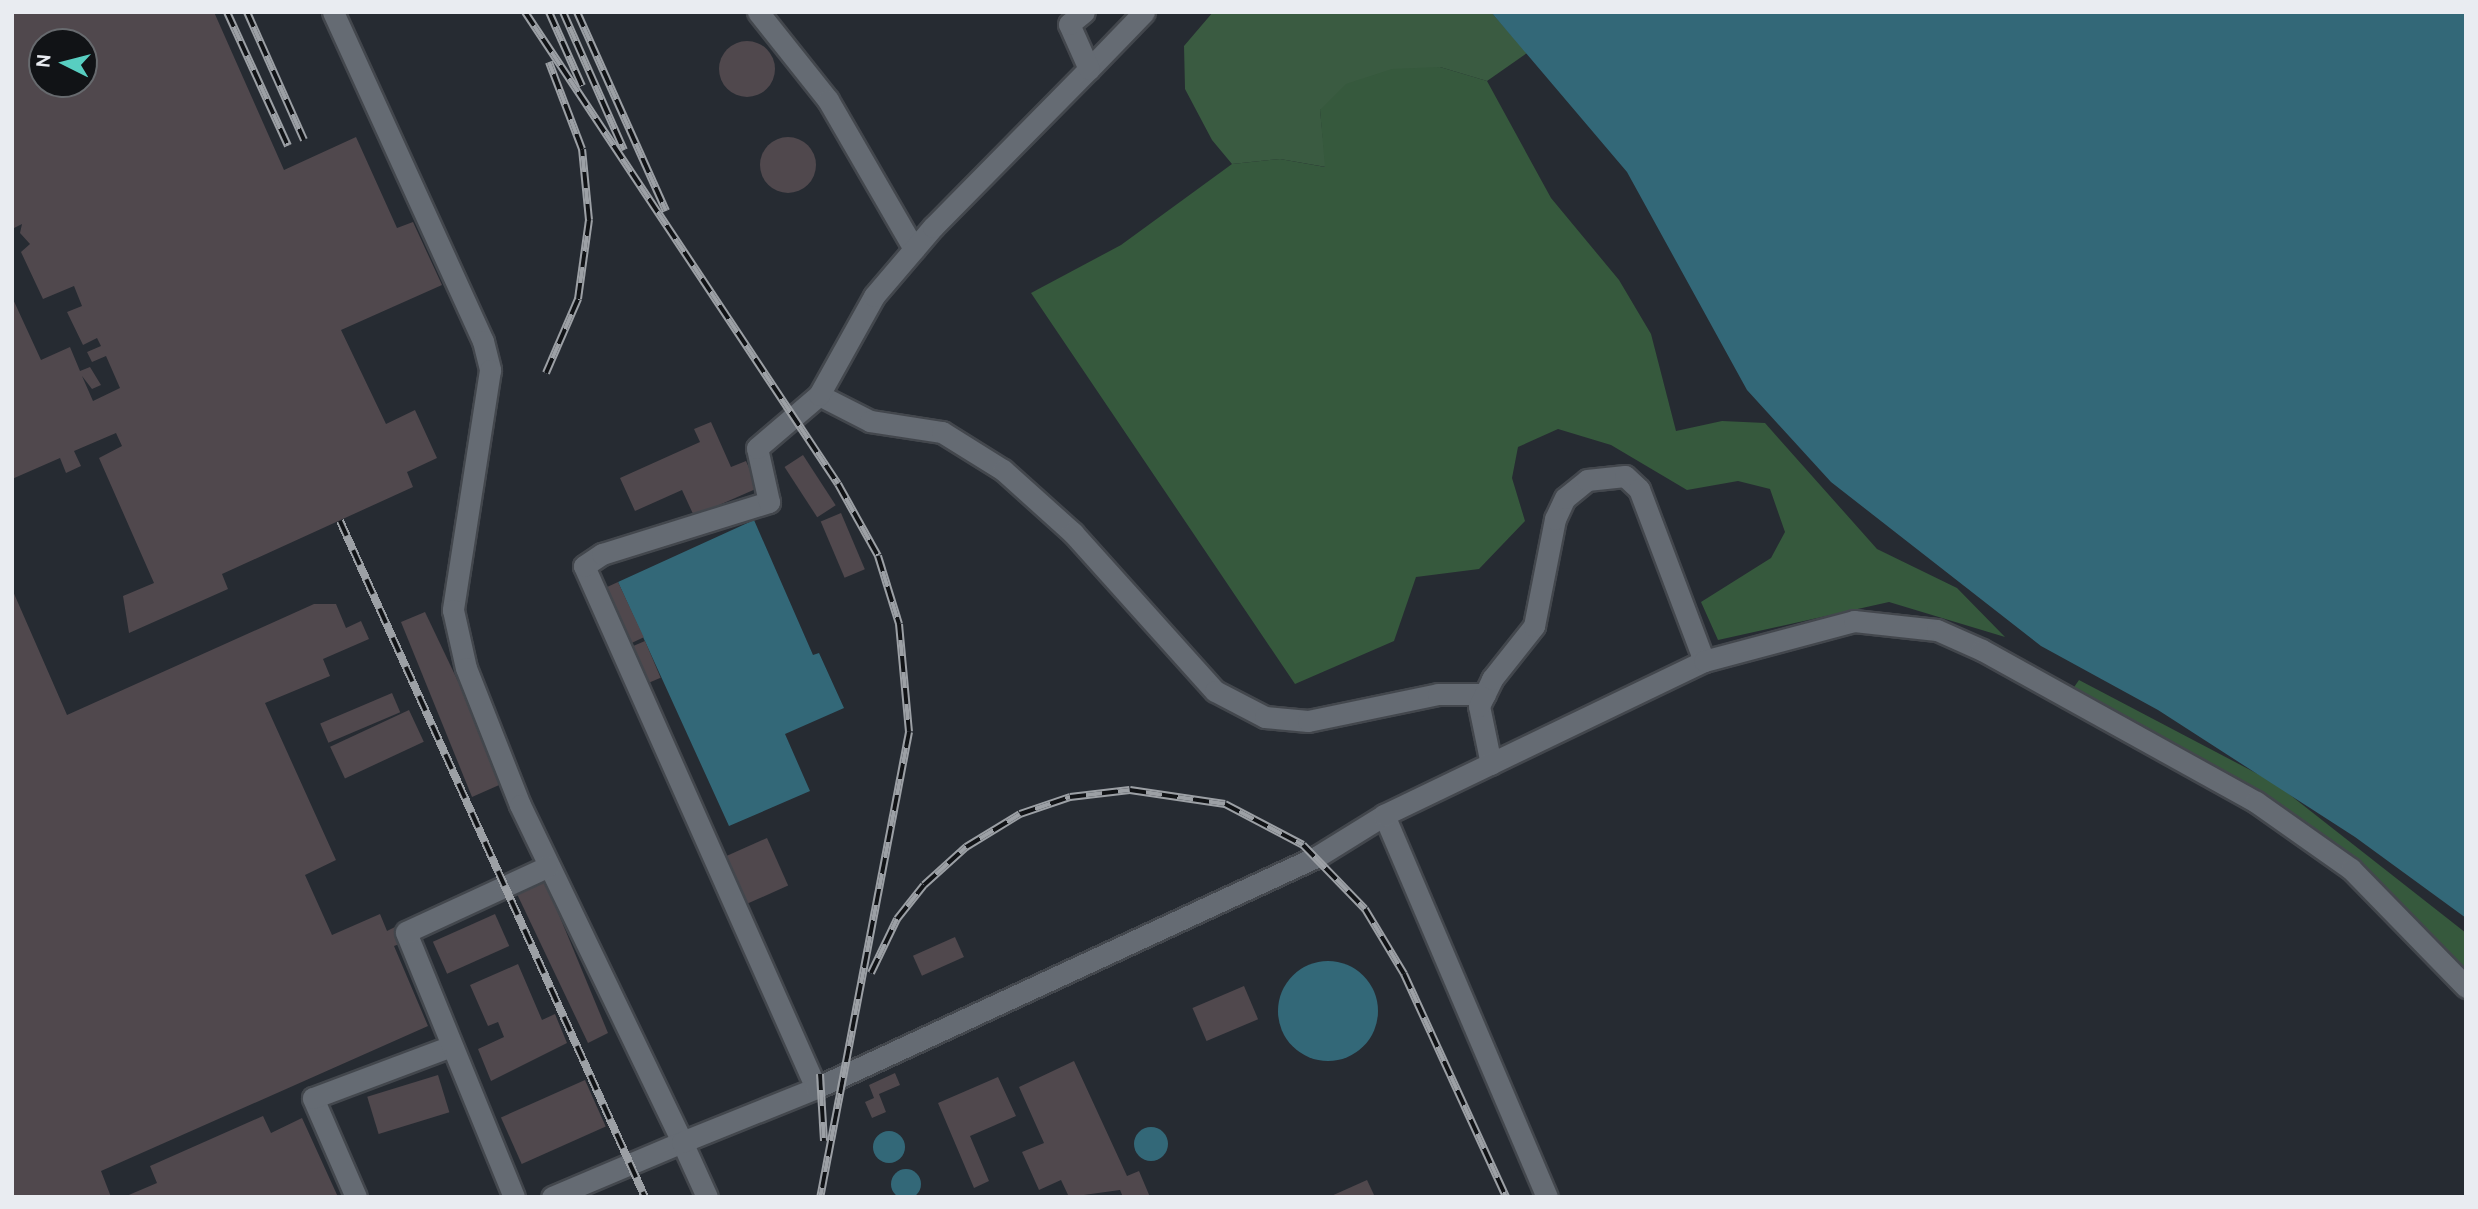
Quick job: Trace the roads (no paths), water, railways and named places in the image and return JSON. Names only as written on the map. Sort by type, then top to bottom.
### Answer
[{"type":"lane","points":[[333,12],[483,341],[489,370],[483,435],[453,610],[466,668],[549,866],[707,1197]]},
{"type":"lane","points":[[758,12],[828,100],[914,249]]},
{"type":"lane","points":[[1084,12],[1069,24],[1089,69]]},
{"type":"lane","points":[[816,1088],[584,566],[603,554],[769,502],[757,448],[819,395],[874,296],[914,249],[1144,12]]},
{"type":"lane","points":[[819,395],[870,421],[942,432],[1003,470],[1073,533],[1214,691],[1265,717],[1308,721],[1438,694],[1485,694]]},
{"type":"lane","points":[[1491,764],[1481,731],[1485,694],[1534,626],[1565,498],[1604,476],[1625,476],[1639,489],[1704,661]]},
{"type":"lane","points":[[552,1197],[598,1188],[682,1142],[816,1088],[1318,856],[1384,815],[1704,661],[1775,637],[1854,621],[1937,630],[2256,802],[2351,869],[2466,988]]},
{"type":"lane","points":[[1384,815],[1547,1197]]},
{"type":"lane","points":[[514,1197],[449,1047],[406,932],[549,866]]},
{"type":"lane","points":[[356,1197],[313,1098],[449,1047]]},
{"type":"water","points":[[1491,12],[2466,12],[2466,918],[2355,837],[2158,710],[2041,646],[1831,482],[1747,390],[1627,172]]},
{"type":"water","points":[[754,520],[813,655],[819,653],[844,708],[785,734],[810,791],[729,826],[618,582]]},
{"type":"water","points":[[1328,961],[1356,969],[1370,983],[1378,1011],[1370,1039],[1356,1053],[1328,1061],[1300,1053],[1286,1039],[1278,1011],[1286,983],[1300,969]]},
{"type":"water","points":[[1151,1127],[1163,1132],[1168,1144],[1163,1156],[1151,1161],[1139,1156],[1134,1144],[1139,1132]]},
{"type":"water","points":[[889,1131],[900,1136],[905,1147],[900,1158],[889,1163],[878,1158],[873,1147],[878,1136]]},
{"type":"water","points":[[906,1169],[917,1173],[921,1184],[917,1195],[906,1199],[895,1195],[891,1184],[895,1173]]},
{"type":"railway","points":[[227,12],[288,146]]},
{"type":"railway","points":[[247,12],[304,140]]},
{"type":"railway","points":[[525,12],[838,484],[878,556],[899,624],[909,732],[820,1197]]},
{"type":"railway","points":[[549,12],[582,86]]},
{"type":"railway","points":[[563,12],[624,150]]},
{"type":"railway","points":[[577,12],[666,211]]},
{"type":"railway","points":[[546,373],[578,299],[589,220],[582,149],[549,62]]},
{"type":"railway","points":[[340,521],[645,1197]]},
{"type":"railway","points":[[871,973],[897,919],[924,885],[966,847],[1020,814],[1070,797],[1130,790],[1225,804],[1303,845],[1365,909],[1404,974],[1506,1197]]},
{"type":"railway","points":[[820,1074],[824,1141]]}]
